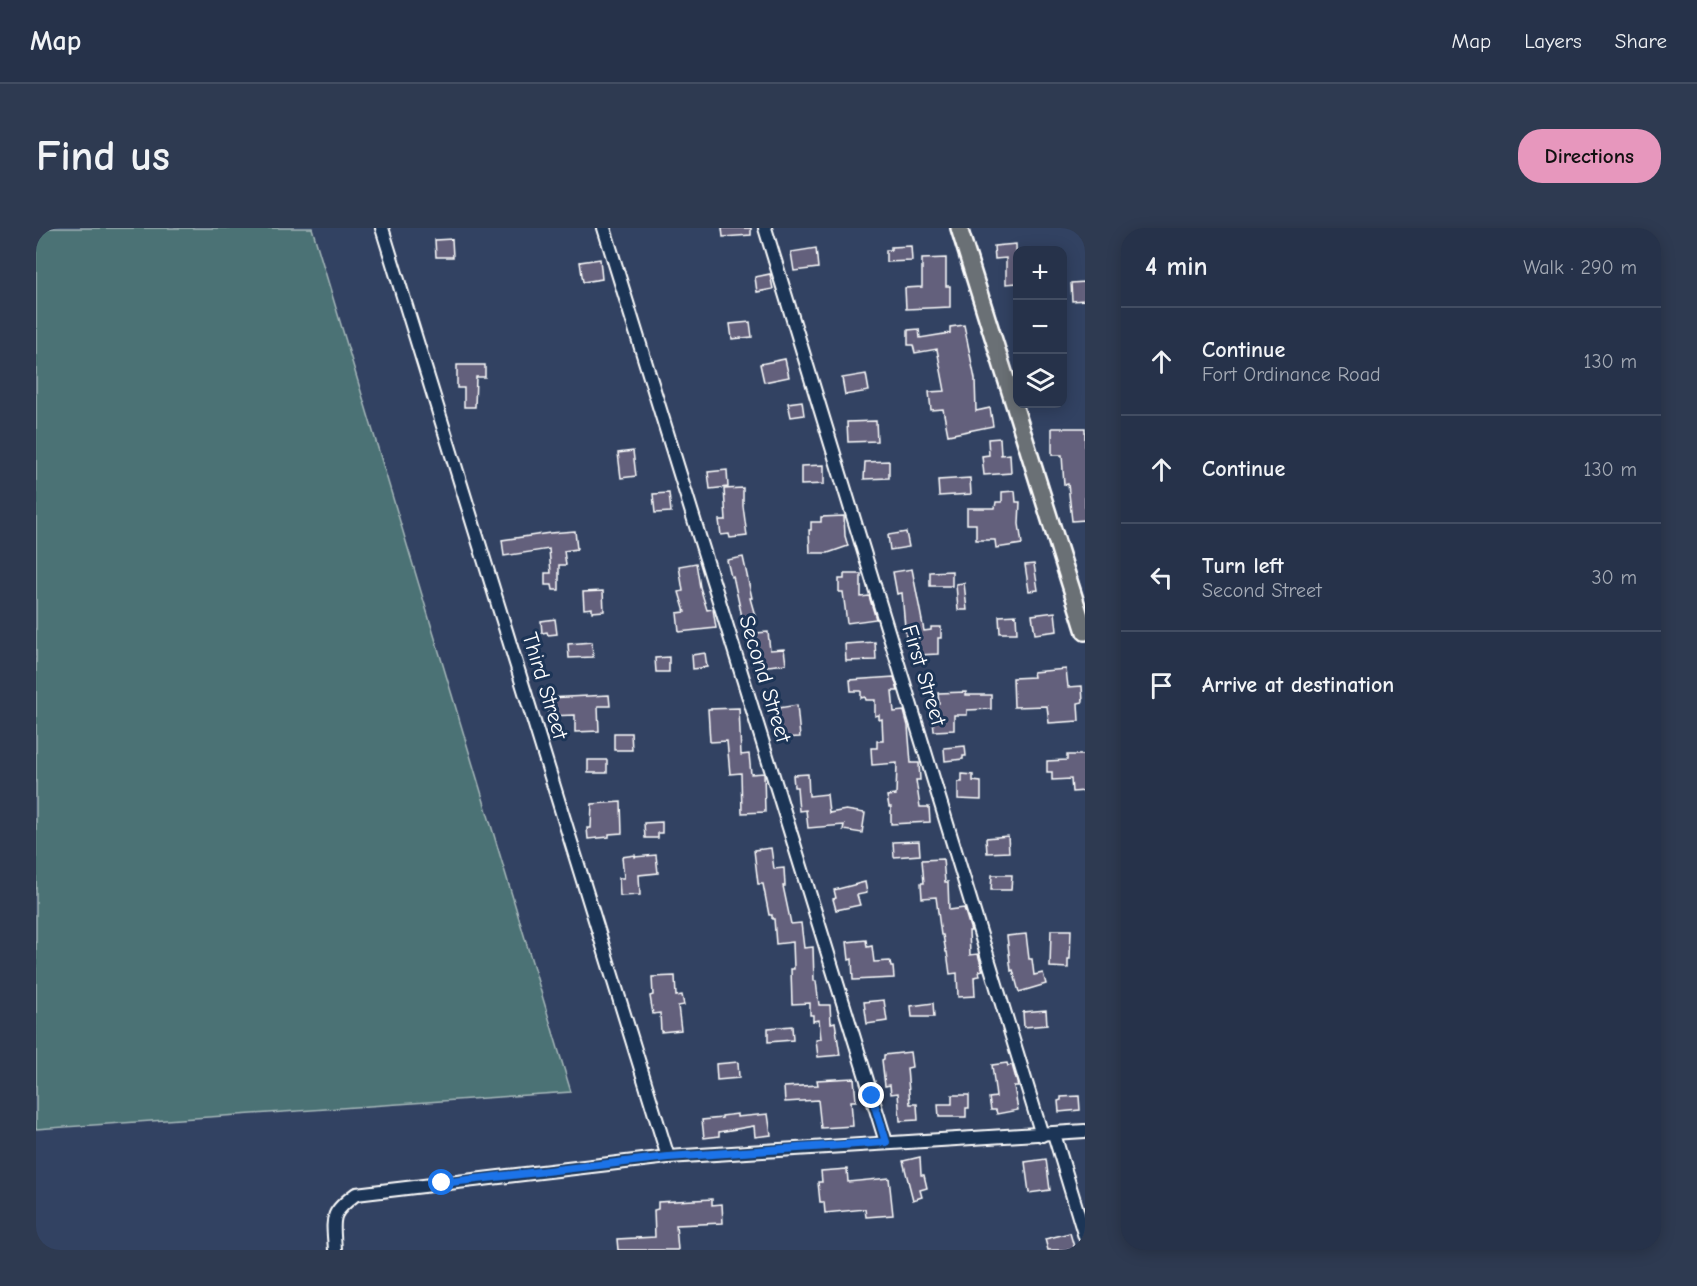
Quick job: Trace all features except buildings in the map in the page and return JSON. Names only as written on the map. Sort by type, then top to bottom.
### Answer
[{"type":"main road","points":[[959,228],[1085,632]]},
{"type":"street","name":"Third Street","points":[[382,228],[668,1157]]},
{"type":"street","name":"Second Street","points":[[604,228],[886,1142]]},
{"type":"street","name":"First Street","points":[[765,228],[1048,1134],[1085,1237]]},
{"type":"street","points":[[335,1250],[333,1222],[339,1207],[356,1194],[668,1157],[1085,1131]]},
{"type":"green space","points":[[36,228],[312,228],[571,1092],[36,1129]]},
{"type":"route","points":[[442,1183],[668,1157],[886,1142],[872,1096]]}]
